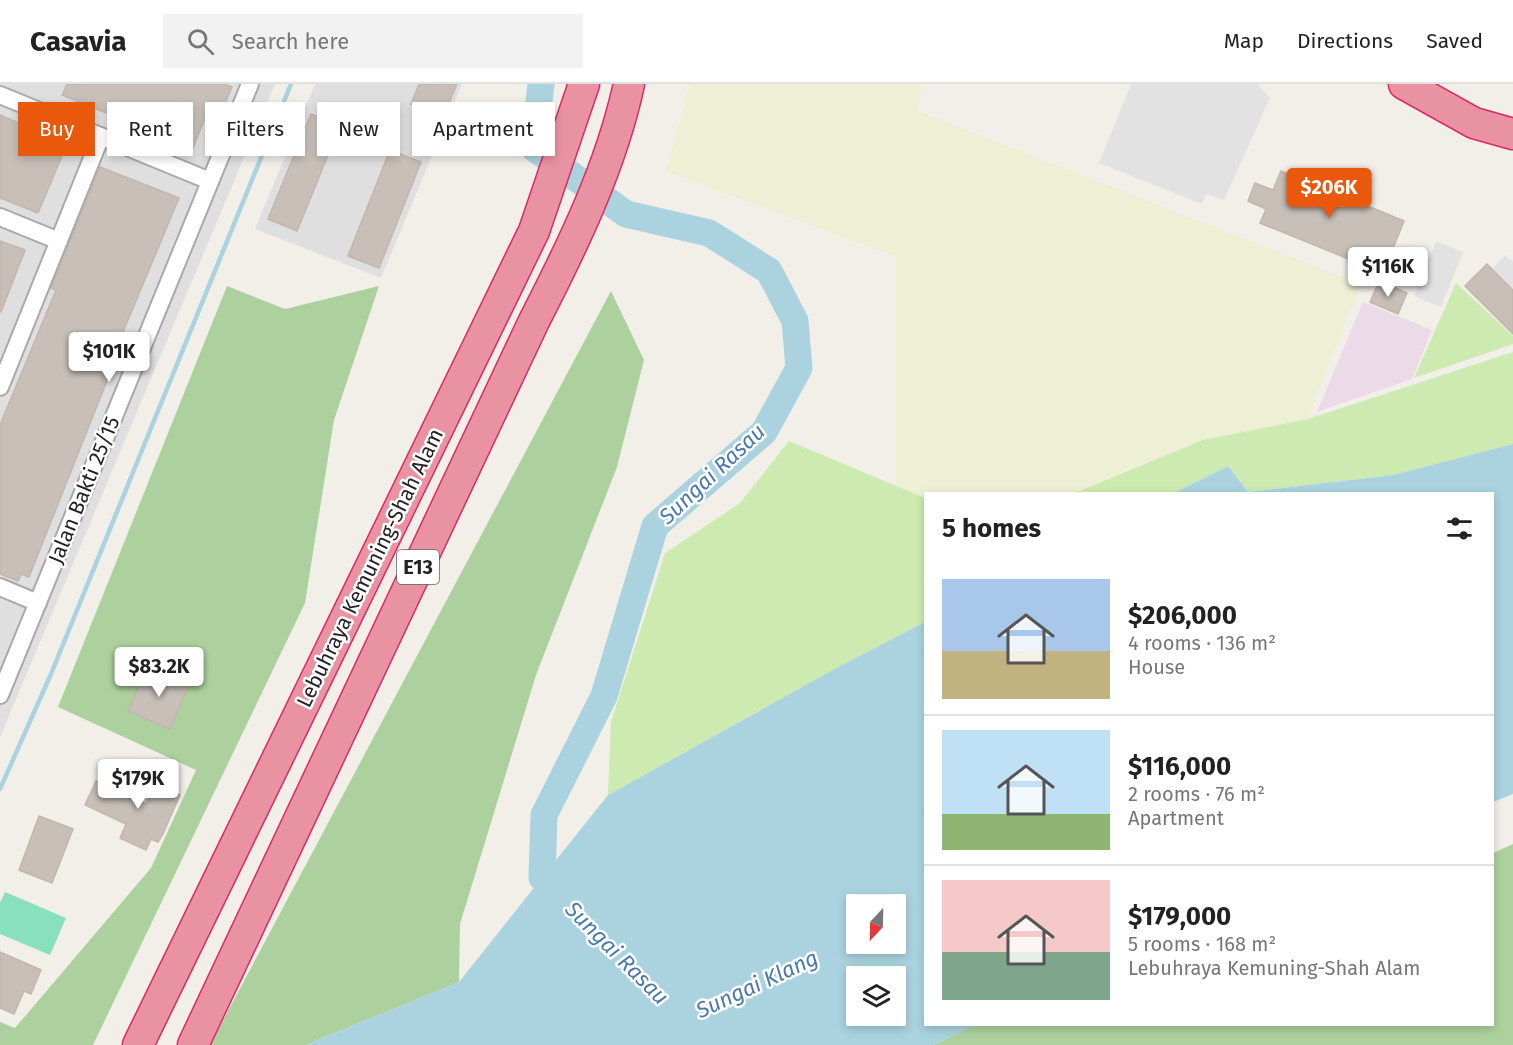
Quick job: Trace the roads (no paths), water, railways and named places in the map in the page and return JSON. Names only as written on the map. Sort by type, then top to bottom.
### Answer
[{"type":"highway","name":"Lebuhraya Kemuning-Shah Alam","points":[[138,1045],[534,231],[584,84]]},
{"type":"highway","name":"Lebuhraya Kemuning-Shah Alam","points":[[193,1045],[534,321],[572,248],[615,136],[628,84]]},
{"type":"highway","points":[[1404,84],[1474,123],[1513,134]]},
{"type":"street","name":"Jalan Bakti 25/15","points":[[0,695],[250,84]]},
{"type":"street","points":[[0,95],[210,181]]},
{"type":"street","points":[[0,387],[8,345],[59,241],[101,136]]},
{"type":"street","points":[[0,217],[59,241]]},
{"type":"street","points":[[0,587],[38,603]]},
{"type":"water","points":[[1513,444],[1513,794],[1494,802],[1494,492],[1248,492],[1393,475]]},
{"type":"water","points":[[1228,466],[1248,492],[1176,492]]},
{"type":"water","name":"Sungai Klang","points":[[924,623],[924,1026],[974,1026],[934,1045],[306,1045],[459,982],[608,795],[840,666]]},
{"type":"waterway","points":[[0,789],[51,674],[291,84]]},
{"type":"waterway","name":"Sungai Rasau","points":[[541,84],[534,148],[626,214],[709,233],[769,271],[795,321],[799,368],[764,432],[655,526],[604,696],[544,815],[542,878],[567,903]]}]
